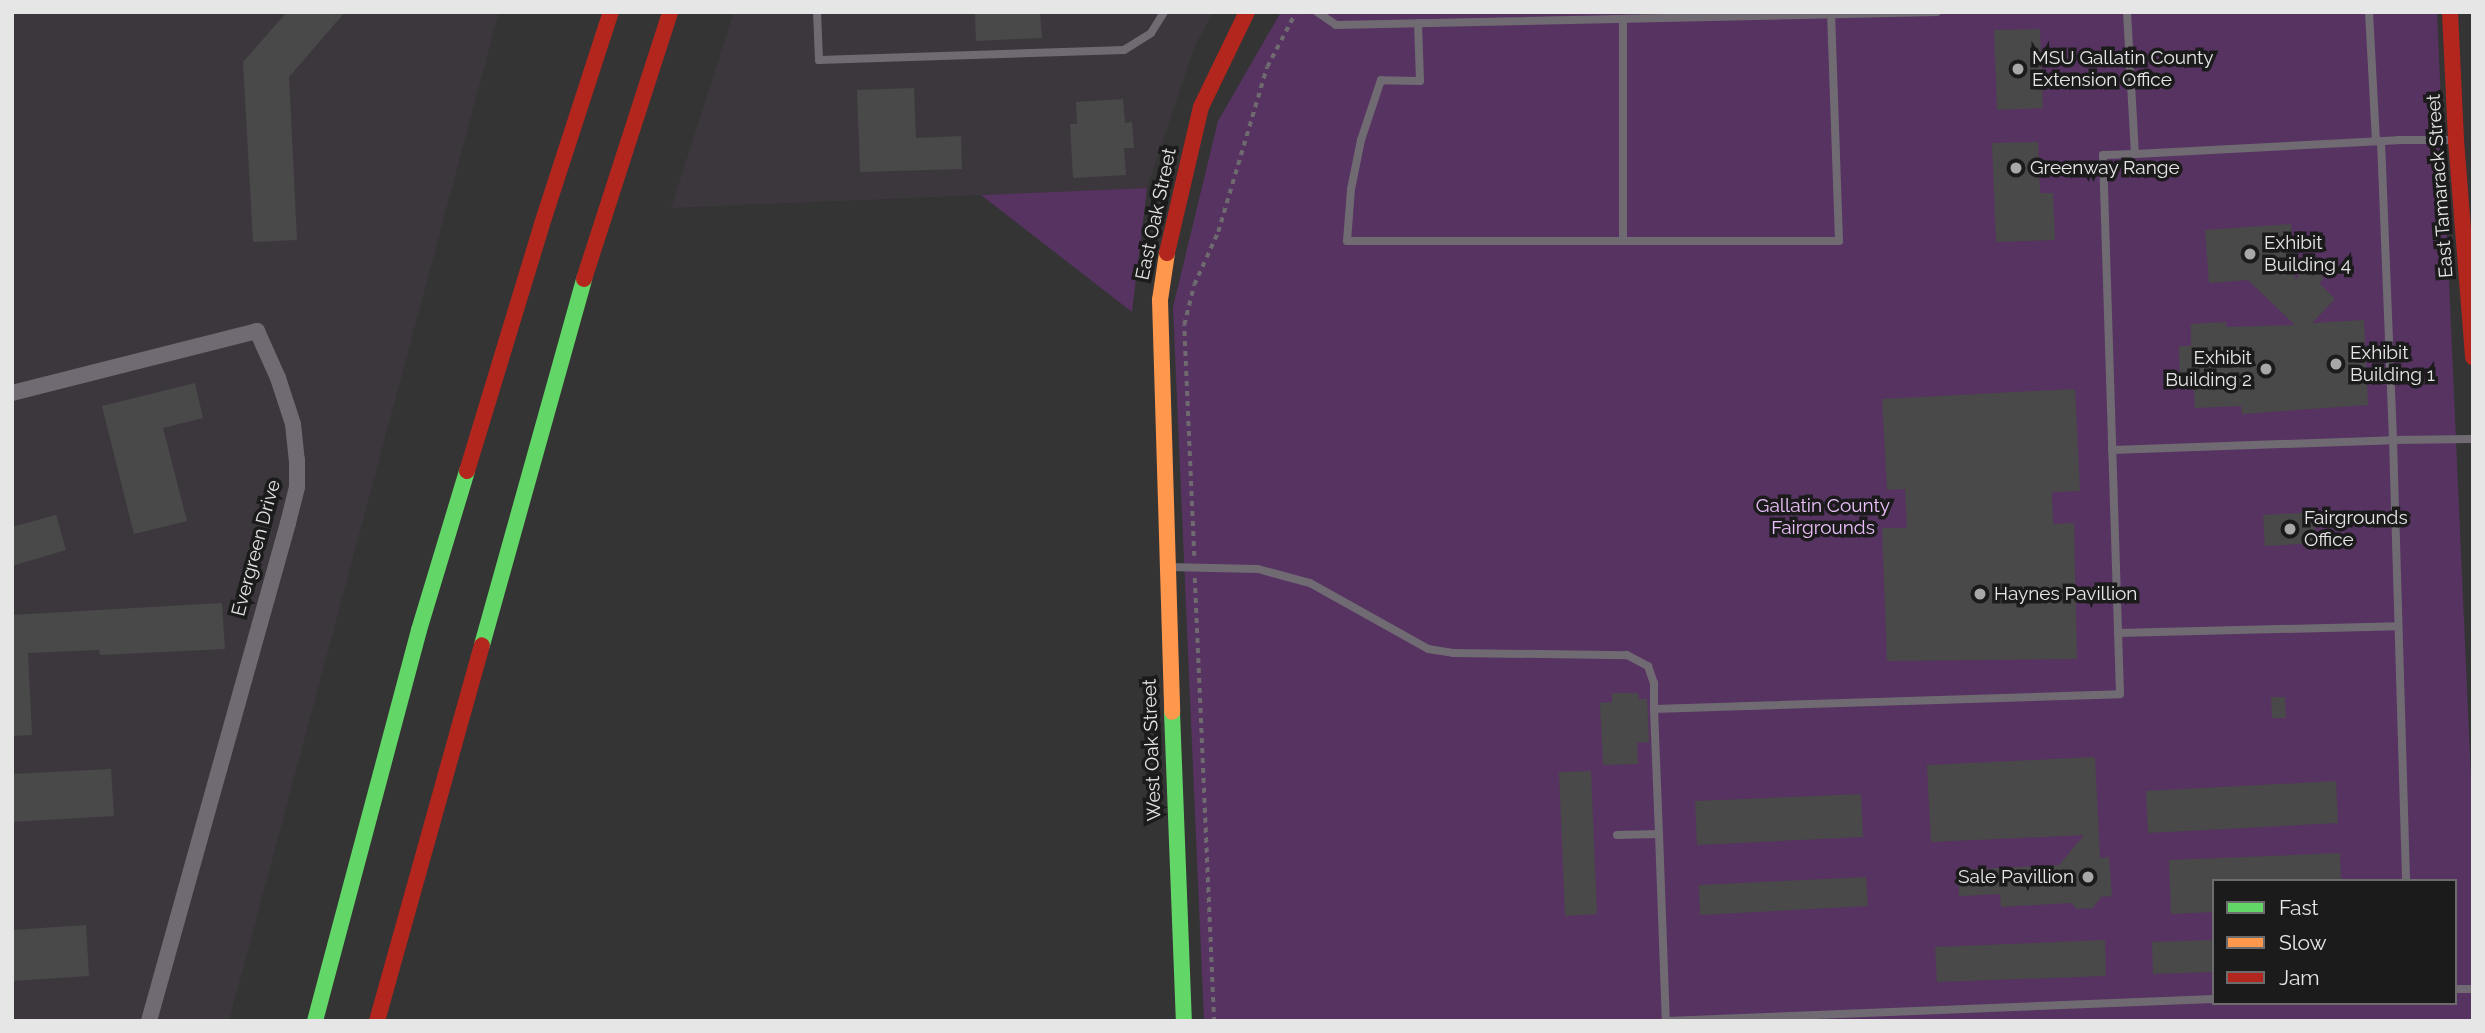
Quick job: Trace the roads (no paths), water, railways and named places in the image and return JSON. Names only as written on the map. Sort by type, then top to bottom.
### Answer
[{"type":"main road","points":[[315,1021],[419,630],[541,227],[611,12]]},
{"type":"main road","points":[[376,1021],[594,240],[670,12]]},
{"type":"main road","name":"East Oak Street","points":[[1163,478],[1160,300],[1169,237],[1201,107],[1247,12]]},
{"type":"main road","name":"East Tamarack Street","points":[[2450,12],[2456,140],[2471,289],[2473,357]]},
{"type":"main road","name":"West Oak Street","points":[[1163,478],[1184,1021]]},
{"type":"street","points":[[2456,140],[2473,139]]},
{"type":"street","name":"Evergreen Drive","points":[[12,393],[257,331],[278,378],[293,424],[298,460],[297,487],[149,1021]]},
{"type":"lane","points":[[817,12],[820,60],[1124,50],[1151,33],[1164,12]]},
{"type":"lane","points":[[1317,12],[1336,25],[1937,12]]},
{"type":"lane","points":[[2127,12],[2135,155]]},
{"type":"lane","points":[[2369,12],[2379,141],[2393,440],[2406,879]]},
{"type":"lane","points":[[1418,23],[1420,80],[1381,80],[1351,189],[1347,241],[1839,242],[1831,15]]},
{"type":"lane","points":[[1623,19],[1623,241]]},
{"type":"lane","points":[[1654,709],[2120,694],[2103,155],[2379,141],[2456,140]]},
{"type":"lane","points":[[2112,450],[2473,439]]},
{"type":"lane","points":[[1166,567],[1258,569],[1310,583],[1428,649],[1453,653],[1627,655],[1648,666],[1654,683],[1666,1021],[2212,999]]},
{"type":"lane","points":[[2118,633],[2398,626]]},
{"type":"lane","points":[[1617,835],[1658,834]]},
{"type":"place","name":"MSU Gallatin County Extension Office","points":[[2018,69]]},
{"type":"place","name":"Greenway Range","points":[[2016,168]]},
{"type":"place","name":"Exhibit Building 4","points":[[2250,254]]},
{"type":"place","name":"Exhibit Building 1","points":[[2336,364]]},
{"type":"place","name":"Exhibit Building 2","points":[[2266,369]]},
{"type":"place","name":"Fairgrounds Office","points":[[2290,529]]},
{"type":"place","name":"Haynes Pavillion","points":[[1980,594]]},
{"type":"place","name":"Sale Pavillion","points":[[2088,877]]},
{"type":"park label","name":"Gallatin County Fairgrounds","points":[[1823,517]]}]
